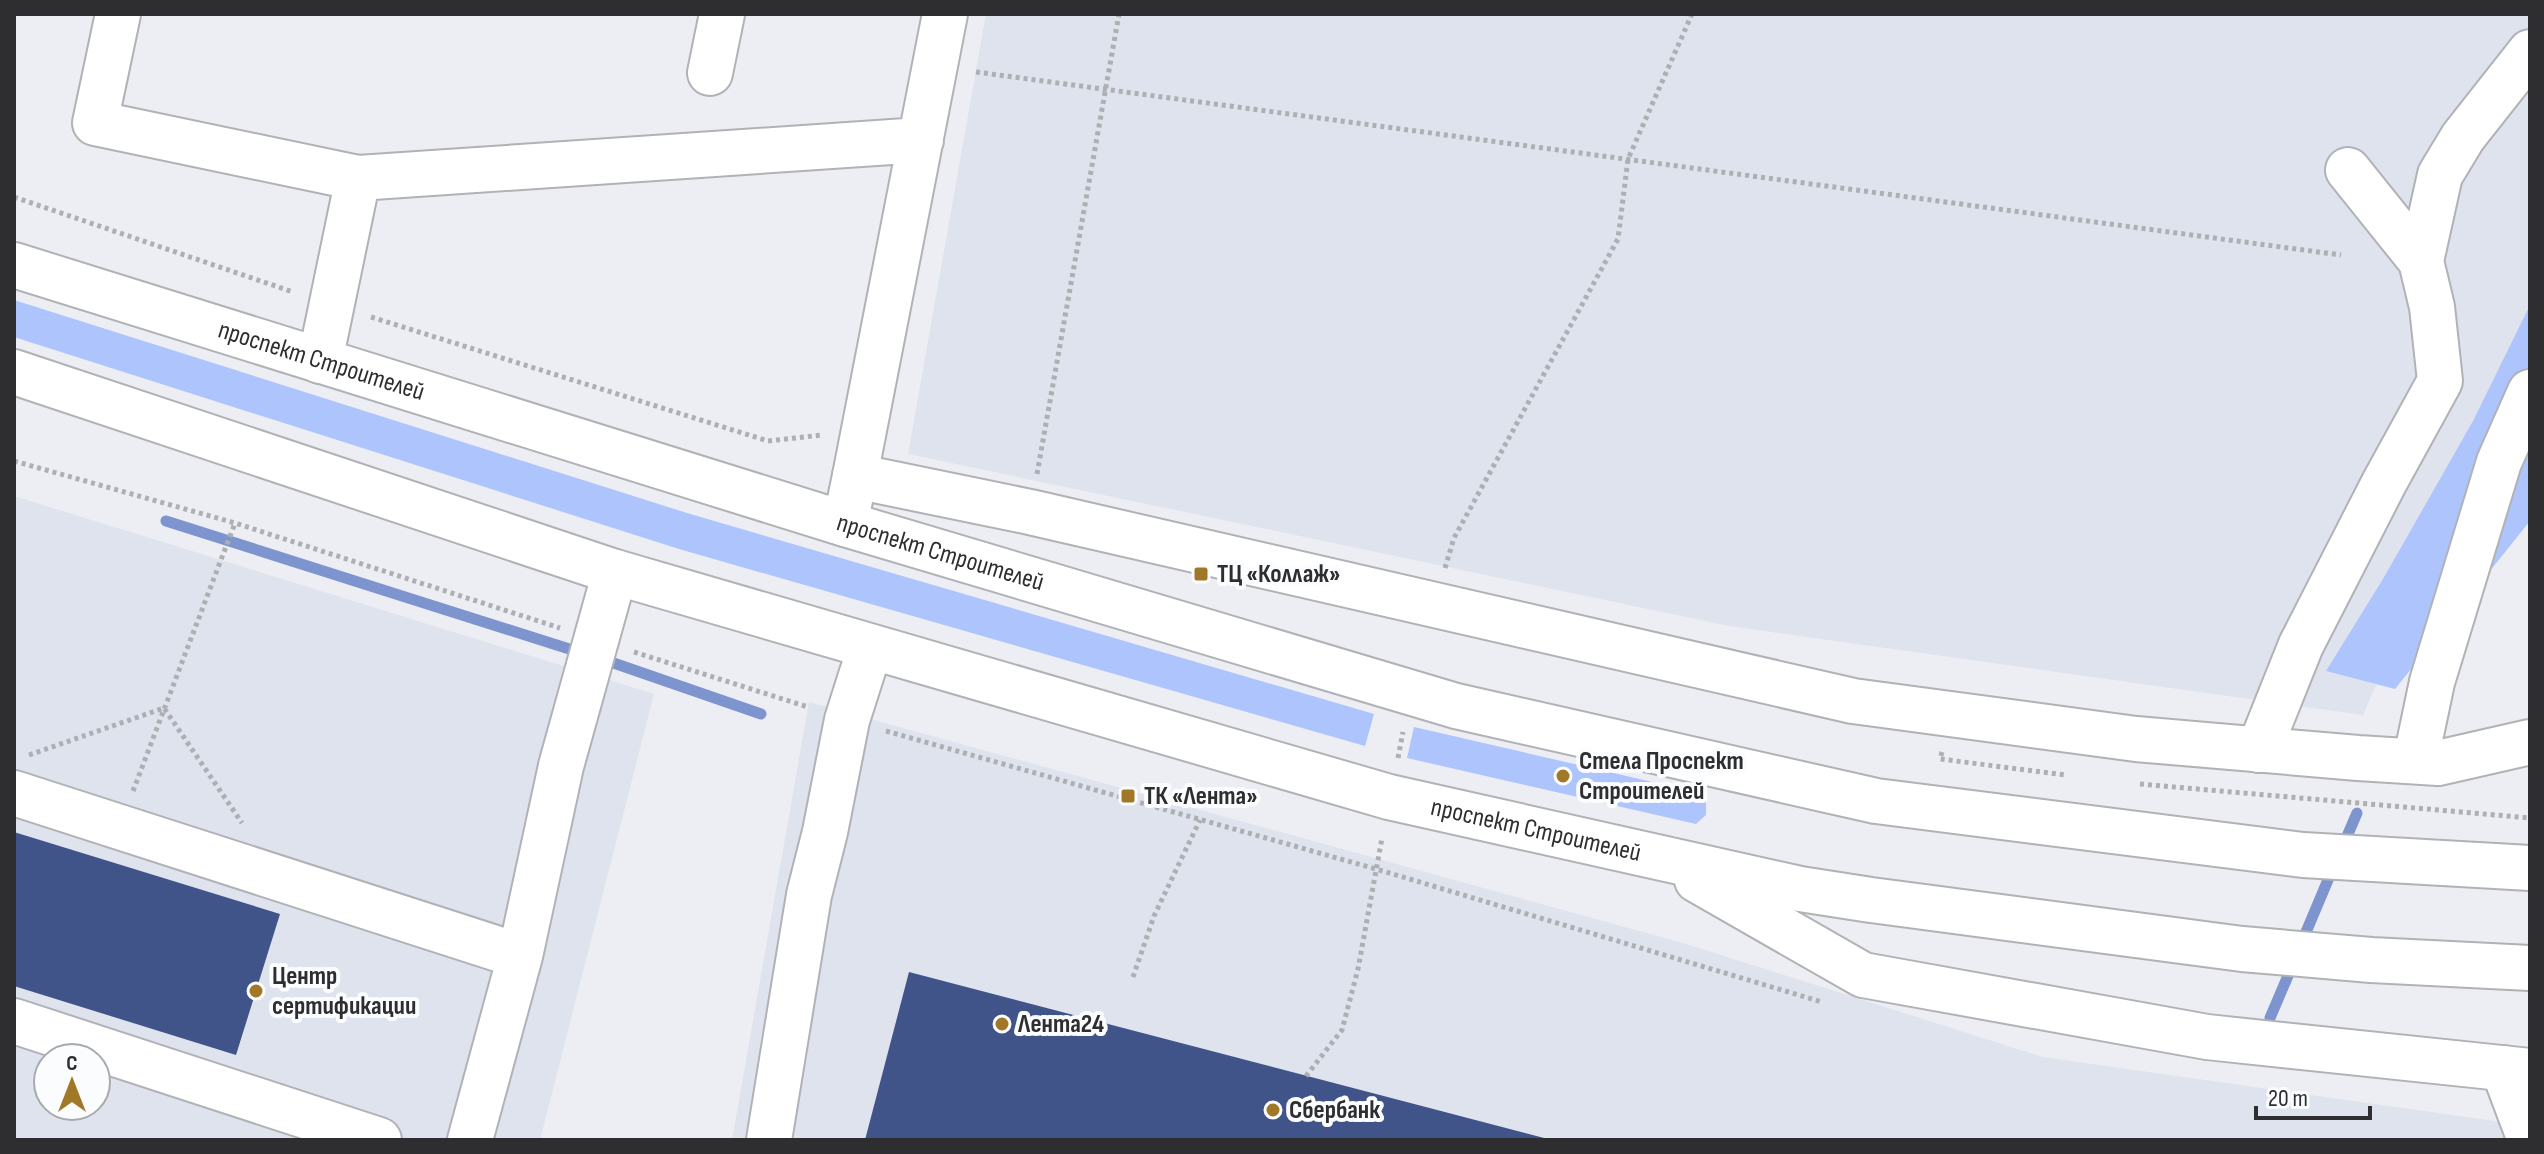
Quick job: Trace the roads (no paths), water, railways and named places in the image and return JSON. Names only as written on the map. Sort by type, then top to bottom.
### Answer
[{"type":"main road","points":[[118,14],[95,123],[358,178],[921,140]]},
{"type":"main road","points":[[710,73],[722,14]]},
{"type":"main road","points":[[845,524],[945,14]]},
{"type":"main road","points":[[2421,261],[2440,175],[2463,137],[2530,52]]},
{"type":"main road","points":[[2259,750],[2301,645],[2440,381],[2432,307],[2421,261],[2348,170]]},
{"type":"main road","points":[[320,361],[358,178]]},
{"type":"main road","name":"проспект Строителей","points":[[14,265],[845,524],[1411,694],[1876,801],[2303,855],[2530,868]]},
{"type":"main road","name":"проспект Строителей","points":[[14,372],[615,572],[1389,797],[1800,889],[1871,900],[2242,949],[2371,960],[2530,968]]},
{"type":"main road","points":[[2411,761],[2419,744],[2432,682],[2499,462],[2530,392]]},
{"type":"main road","points":[[855,476],[1030,512],[1853,701],[2136,739],[2438,763],[2530,742]]},
{"type":"main road","points":[[470,1140],[520,956],[561,766],[615,572]]},
{"type":"main road","points":[[769,1140],[809,895],[847,720],[870,648]]},
{"type":"main road","points":[[22,774],[120,826],[520,956]]},
{"type":"main road","points":[[1660,858],[1863,975],[2207,1037],[2516,1069],[2530,1140]]},
{"type":"main road","points":[[14,1021],[379,1140]]},
{"type":"waterway","points":[[166,521],[585,654]]},
{"type":"waterway","points":[[602,659],[761,714]]},
{"type":"waterway","points":[[2342,848],[2357,813]]},
{"type":"waterway","points":[[2301,944],[2333,868]]},
{"type":"waterway","points":[[2270,1018],[2293,964]]},
{"type":"place","name":"ТЦ «Коллаж»","points":[[1201,574]]},
{"type":"place","name":"Стела Проспект Строителей","points":[[1563,776]]},
{"type":"place","name":"ТК «Лента»","points":[[1128,796]]},
{"type":"place","name":"Центр сертификации","points":[[256,991]]},
{"type":"place","name":"Лента24","points":[[1002,1024]]},
{"type":"place","name":"Сбербанк","points":[[1273,1110]]}]
